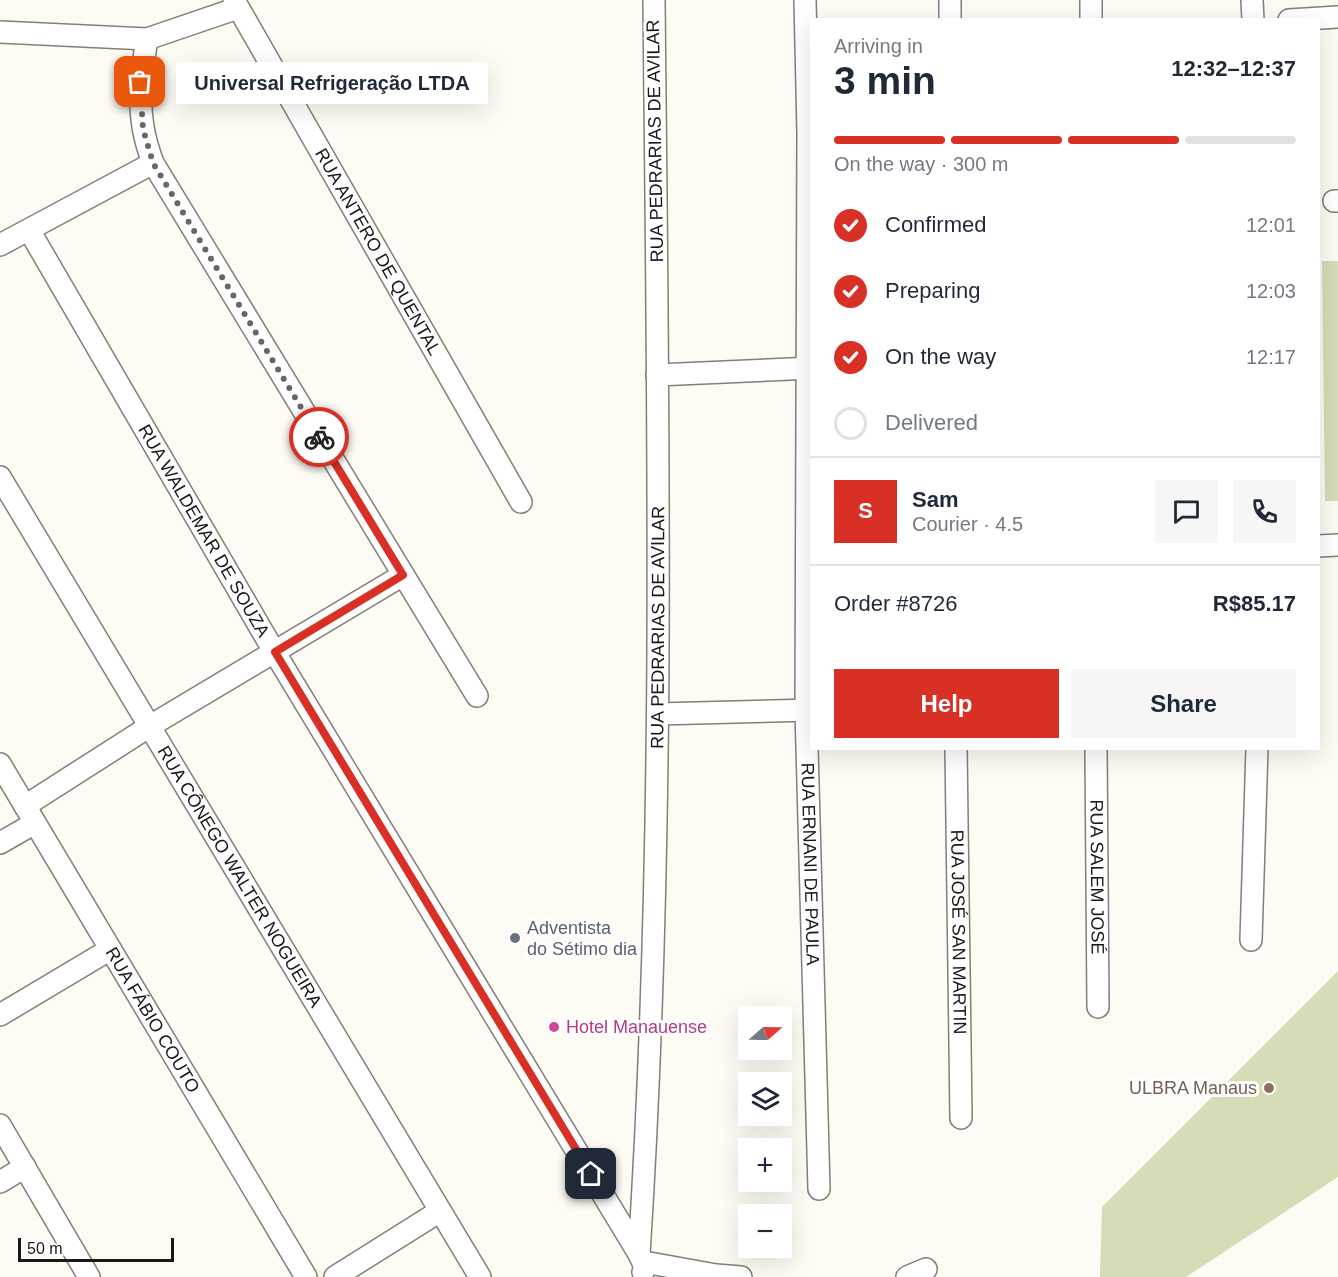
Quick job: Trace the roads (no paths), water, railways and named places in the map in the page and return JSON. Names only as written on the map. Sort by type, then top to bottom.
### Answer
[{"type":"street","name":"RUA PEDRARIAS DE AVILAR","points":[[643,1268],[658,714],[654,0]]},
{"type":"street","name":"RUA ERNANI DE PAULA","points":[[805,0],[808,133],[809,710],[819,1189]]},
{"type":"street","points":[[950,0],[950,18]]},
{"type":"street","points":[[1091,0],[1091,18]]},
{"type":"street","points":[[1252,0],[1253,18]]},
{"type":"street","points":[[0,32],[147,39],[236,4]]},
{"type":"street","name":"RUA ANTERO DE QUENTAL","points":[[236,4],[521,502]]},
{"type":"street","points":[[1320,18],[1338,17]]},
{"type":"street","points":[[147,39],[140,82],[141,103],[143,129],[153,163],[477,696]]},
{"type":"street","points":[[0,245],[153,163]]},
{"type":"street","name":"RUA WALDEMAR DE SOUZA","points":[[28,230],[275,652],[643,1268]]},
{"type":"street","points":[[657,375],[809,368]]},
{"type":"street","name":"RUA CÔNEGO WALTER NOGUEIRA","points":[[0,477],[480,1277]]},
{"type":"street","points":[[1320,546],[1338,545]]},
{"type":"street","points":[[0,843],[30,815],[150,726],[403,575]]},
{"type":"street","points":[[658,714],[809,710]]},
{"type":"street","name":"RUA JOSÉ SAN MARTIN","points":[[956,750],[961,1118]]},
{"type":"street","name":"RUA SALEM JOSÉ","points":[[1096,750],[1098,1007]]},
{"type":"street","points":[[1251,940],[1257,750]]},
{"type":"street","name":"RUA FÁBIO COUTO","points":[[0,764],[306,1277]]},
{"type":"street","points":[[0,1015],[109,950]]},
{"type":"street","points":[[0,1125],[89,1277]]},
{"type":"street","points":[[0,1182],[25,1167]]},
{"type":"street","points":[[335,1277],[440,1212]]},
{"type":"street","points":[[643,1268],[741,1277]]},
{"type":"place","name":"Universal Refrigeração LTDA","points":[[140,82]]},
{"type":"place","name":"Adventista do Sétimo dia","points":[[515,938]]},
{"type":"place","name":"Hotel Manauense","points":[[554,1027]]},
{"type":"place","name":"ULBRA Manaus","points":[[1269,1088]]}]
